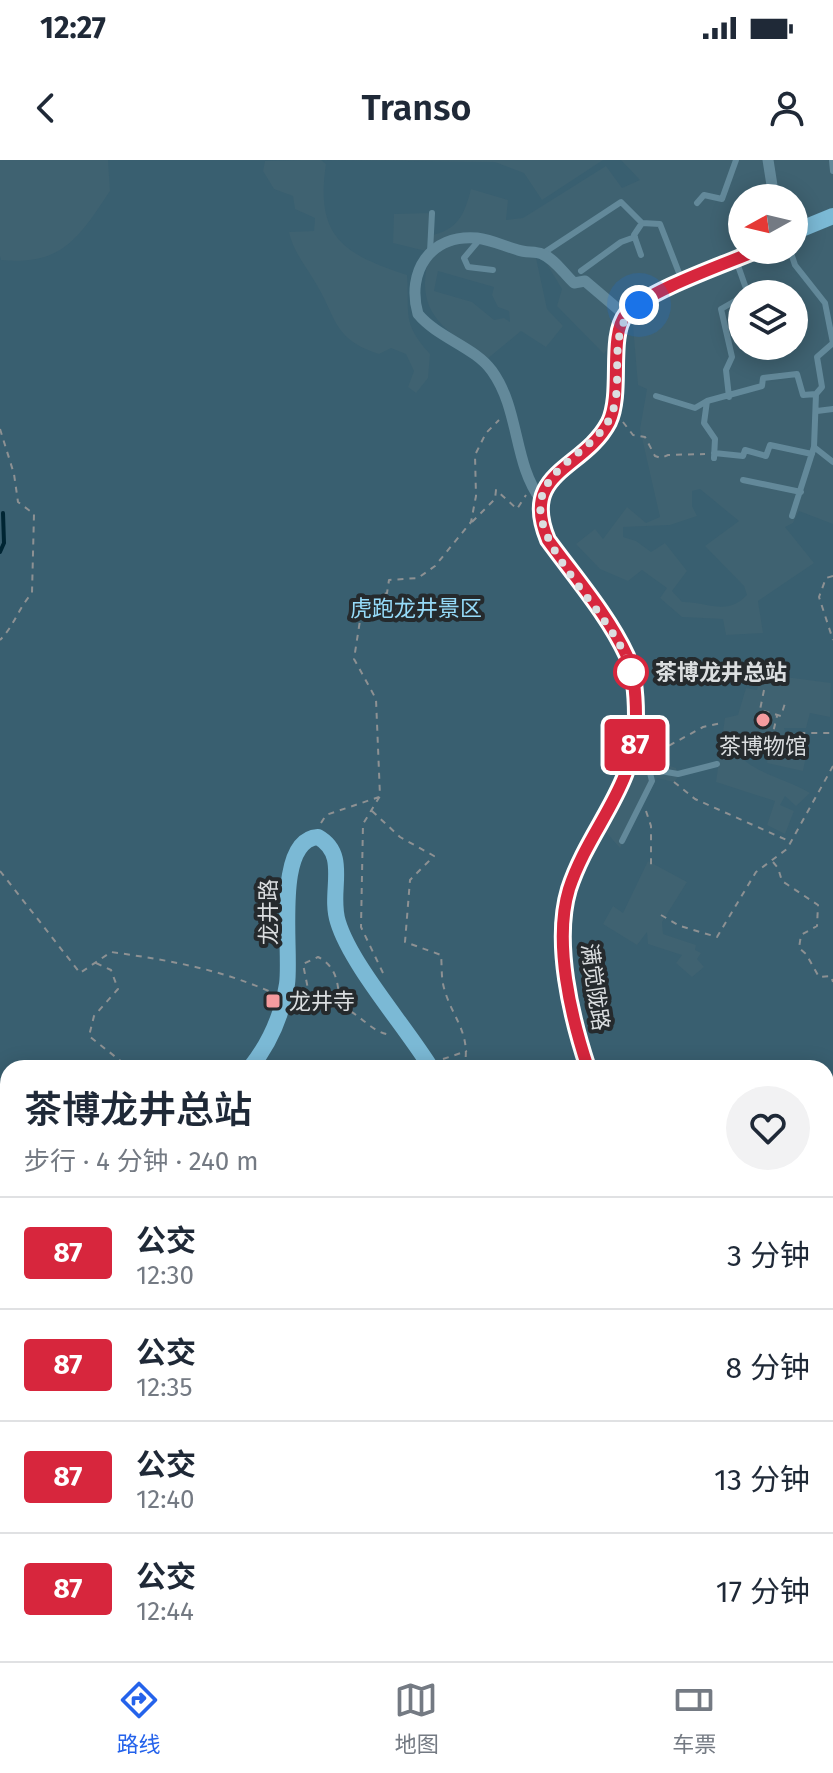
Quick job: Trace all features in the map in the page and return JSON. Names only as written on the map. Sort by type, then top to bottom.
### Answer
[{"type":"street","points":[[768,160],[772,184]]},
{"type":"street","points":[[808,226],[833,216]]},
{"type":"street","points":[[537,495],[511,406],[492,370],[418,314],[415,303],[418,266],[430,252],[446,243],[480,239],[521,252],[542,254],[574,283],[585,281],[598,289],[625,315]]},
{"type":"street","points":[[537,495],[599,435],[610,418],[616,395],[619,334],[625,315],[652,296],[728,263]]},
{"type":"street","name":"满觉陇路","points":[[537,495],[548,540],[627,656],[636,695],[637,735],[632,764],[568,892],[567,986],[586,1060]]},
{"type":"street","name":"龙井路","points":[[255,1060],[274,1031],[284,998],[290,957],[290,866],[300,845],[309,838],[321,839]]},
{"type":"street","points":[[321,839],[332,849],[338,864],[335,906],[343,935],[426,1060]]},
{"type":"lane","points":[[697,203],[704,195],[722,199],[736,160]]},
{"type":"lane","points":[[832,160],[833,171]]},
{"type":"lane","points":[[542,254],[621,202],[642,223],[660,224],[683,283]]},
{"type":"lane","points":[[430,252],[432,213]]},
{"type":"lane","points":[[581,271],[621,242],[635,237],[642,223]]},
{"type":"lane","points":[[635,237],[641,255]]},
{"type":"lane","points":[[480,239],[464,258],[468,267],[493,270]]},
{"type":"lane","points":[[792,516],[813,451],[816,394],[822,387],[817,357],[833,343],[825,303],[795,264]]},
{"type":"lane","points":[[825,303],[833,302]]},
{"type":"lane","points":[[728,305],[721,309],[728,340]]},
{"type":"lane","points":[[729,397],[726,370],[731,360]]},
{"type":"lane","points":[[656,396],[695,408],[707,401],[762,386],[763,378],[797,374],[803,395],[816,394]]},
{"type":"lane","points":[[707,401],[704,423],[715,439],[714,456],[743,456],[745,450],[766,456],[770,445],[813,451],[833,462]]},
{"type":"lane","points":[[817,411],[833,409]]},
{"type":"lane","points":[[743,480],[801,492]]},
{"type":"lane","points":[[632,764],[669,774],[717,764]]},
{"type":"lane","points":[[622,841],[652,781],[649,769]]},
{"type":"path","points":[[471,522],[476,496],[475,455],[486,433],[511,406]]},
{"type":"path","points":[[623,416],[633,435],[645,437],[655,456],[714,456]]},
{"type":"path","points":[[0,429],[14,474],[18,502],[34,514],[32,593],[16,611],[11,629],[0,640]]},
{"type":"path","points":[[384,977],[361,927],[363,824],[380,796],[376,699],[354,659],[361,614],[366,603],[387,593],[389,580],[418,578],[435,566],[471,522],[495,499],[496,490],[517,509],[537,495]]},
{"type":"path","points":[[833,576],[826,578],[819,597],[833,640]]},
{"type":"path","points":[[764,690],[760,710],[781,716],[786,700]]},
{"type":"path","points":[[771,741],[777,715]]},
{"type":"path","points":[[632,764],[703,727],[722,723]]},
{"type":"path","points":[[741,747],[796,733],[833,733]]},
{"type":"path","points":[[661,915],[680,926],[717,937],[756,872],[772,862],[792,842],[833,766]]},
{"type":"path","points":[[669,774],[677,787],[695,799],[792,842]]},
{"type":"path","points":[[321,839],[321,823],[326,815],[380,796]]},
{"type":"path","points":[[641,806],[649,815],[651,826],[651,869]]},
{"type":"path","points":[[371,810],[400,837],[434,856],[410,880],[405,942],[441,955],[444,988],[459,1016],[468,1051],[466,1060]]},
{"type":"path","points":[[772,862],[778,868],[782,881],[818,905],[817,926],[801,935],[799,948],[819,977],[831,976],[833,982]]},
{"type":"path","points":[[0,871],[80,973],[111,952],[183,962],[233,975],[284,998],[320,1009],[338,1006],[354,1010],[382,1034],[410,1037]]},
{"type":"path","points":[[320,1009],[310,999],[303,964],[318,957],[328,962],[340,987],[338,1006]]},
{"type":"path","points":[[95,963],[111,970],[118,989],[94,1016],[89,1036],[119,1060]]},
{"type":"path","points":[[445,1060],[468,1051]]},
{"type":"green space","name":"虎跑龙井景区","points":[[0,160],[833,160],[833,1060],[0,1060]]},
{"type":"green space","name":"虎跑龙井景区","points":[[108,160],[302,160],[265,161],[263,171],[274,189],[293,196],[295,209],[315,218],[314,231],[289,232],[296,252],[344,334],[379,354],[391,348],[406,354],[414,371],[408,387],[416,393],[428,378],[430,354],[411,325],[407,275],[366,259],[338,239],[325,209],[326,164],[321,160],[495,162],[524,173],[542,200],[603,160],[621,160],[640,180],[622,188],[606,166],[523,218],[506,220],[508,200],[471,189],[458,220],[440,233],[430,236],[431,213],[394,214],[393,243],[430,252],[425,290],[428,304],[444,327],[486,360],[521,331],[546,347],[563,326],[547,309],[536,258],[545,261],[562,289],[557,306],[604,354],[625,322],[633,326],[638,385],[647,389],[640,429],[660,517],[646,523],[627,507],[603,539],[595,529],[576,544],[600,569],[628,581],[642,570],[667,588],[660,598],[682,617],[723,619],[726,635],[763,633],[758,601],[814,563],[785,527],[793,523],[799,511],[833,524],[833,1060],[0,1060],[0,256],[1,260],[22,261],[55,253],[89,222],[110,191]],"holes":[[[770,675],[831,683],[830,717],[810,713],[806,728],[784,728],[788,741],[808,746],[803,771],[767,763],[769,747],[743,751],[744,760],[751,765],[810,793],[796,806],[785,796],[780,805],[794,811],[785,834],[767,825],[775,801],[716,782],[725,718],[738,715],[746,688],[757,690],[759,683],[768,683]],[[640,755],[676,768],[678,777],[674,782],[657,778],[620,848],[605,831],[632,781]],[[648,861],[687,882],[662,922],[663,934],[696,945],[695,950],[701,953],[697,959],[704,967],[692,977],[676,963],[682,955],[648,944],[647,932],[637,945],[603,924],[613,906],[623,913]]]},
{"type":"green space","points":[[438,271],[494,287],[492,295],[498,307],[509,311],[510,322],[504,318],[494,320],[472,302],[434,291]]},
{"type":"green space","points":[[700,489],[739,521],[705,546],[744,586],[747,595],[739,602],[724,607],[682,602],[672,591],[687,571],[665,543],[651,552],[636,541],[623,537],[623,527],[670,525],[697,516],[692,506],[692,491]]},
{"type":"waterway","points":[[0,552],[4,543],[3,513]]},
{"type":"bus line","name":"87","points":[[586,1060],[567,986],[568,892],[580,862],[632,764],[637,735],[636,695],[627,656],[599,610],[548,540],[542,525],[541,500],[553,478],[607,425],[616,395],[619,334],[625,315],[652,296],[728,263]]},
{"type":"place","name":"茶博龙井总站","points":[[631,672]]},
{"type":"place","name":"茶博物馆","points":[[763,720]]},
{"type":"place","name":"龙井寺","points":[[273,1001]]},
{"type":"route","points":[[631,672],[627,656],[599,610],[548,540],[540,511],[545,488],[607,425],[616,395],[621,323],[625,315],[639,305]]}]
